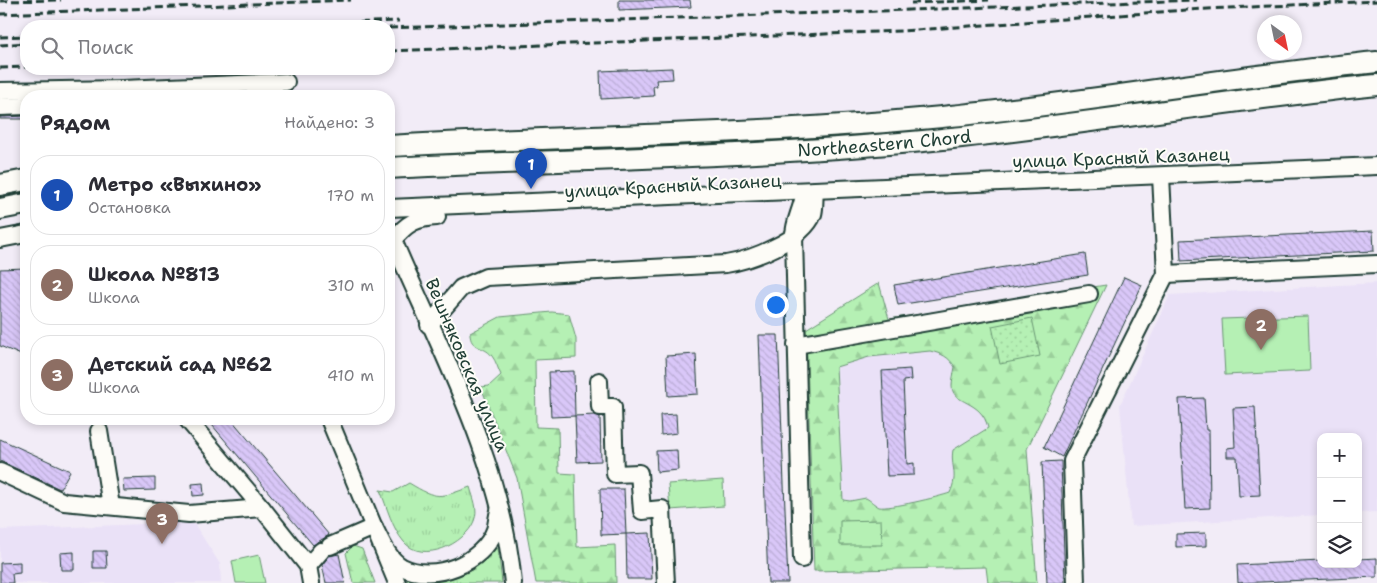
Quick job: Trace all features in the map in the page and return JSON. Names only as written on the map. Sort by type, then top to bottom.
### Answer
[{"type":"main road","name":"Northeastern Chord","points":[[395,146],[733,131],[941,117],[1093,99],[1297,70],[1377,62]]},
{"type":"main road","name":"Northeastern Chord","points":[[395,168],[752,153],[910,142],[987,135],[1205,104],[1377,85]]},
{"type":"main road","points":[[0,185],[20,181]]},
{"type":"main road","points":[[0,209],[20,205]]},
{"type":"street","points":[[155,90],[286,82]]},
{"type":"street","points":[[0,91],[20,91]]},
{"type":"street","points":[[0,107],[20,106]]},
{"type":"street","name":"улица Красный Казанец","points":[[420,218],[811,197],[867,188],[1377,166]]},
{"type":"street","points":[[1076,583],[1072,461],[1166,274],[1161,176]]},
{"type":"street","points":[[802,560],[794,226],[811,197]]},
{"type":"street","name":"улица Красный Казанец","points":[[395,208],[811,197]]},
{"type":"street","name":"Вешняковская улица","points":[[395,234],[406,224],[420,218]]},
{"type":"street","points":[[0,239],[20,235]]},
{"type":"street","points":[[429,325],[461,288],[486,277],[726,264],[757,255],[794,236]]},
{"type":"street","name":"Вешняковская улица","points":[[395,246],[471,420],[500,507],[508,541],[513,583]]},
{"type":"street","points":[[1166,274],[1377,264]]},
{"type":"street","points":[[796,345],[1089,294]]},
{"type":"street","points":[[599,381],[600,407],[613,407],[615,474],[639,474],[642,511],[662,509],[666,583]]},
{"type":"street","points":[[191,425],[262,508],[308,566],[311,583]]},
{"type":"street","points":[[332,425],[397,583]]},
{"type":"street","points":[[99,431],[111,506]]},
{"type":"street","points":[[0,472],[64,502],[189,514],[262,508]]},
{"type":"street","points":[[374,527],[390,556],[401,566],[415,573],[440,572],[462,565],[477,554],[495,530],[500,507]]},
{"type":"street","points":[[308,566],[326,549],[374,527]]},
{"type":"shaded area","points":[[1377,283],[1377,512],[1362,513],[1362,433],[1317,433],[1317,515],[1131,526],[1120,405],[1170,295]]},
{"type":"shaded area","points":[[983,344],[994,507],[826,519],[815,356]]},
{"type":"shaded area","points":[[193,522],[220,564],[221,583],[0,583],[0,530]]},
{"type":"green space","points":[[879,283],[889,319],[1106,285],[1027,449],[1037,583],[988,583],[986,567],[814,571],[806,329]],"holes":[[[930,351],[950,360],[955,367],[952,384],[953,392],[980,412],[988,428],[953,450],[954,480],[950,493],[884,507],[879,507],[866,498],[850,501],[843,500],[836,367],[869,357]]]},
{"type":"green space","points":[[552,312],[569,314],[576,339],[576,358],[535,360],[536,427],[558,428],[559,473],[575,474],[577,547],[615,545],[616,583],[536,583],[517,478],[481,387],[489,386],[501,375],[492,356],[472,342],[470,333],[500,317]]},
{"type":"green space","points":[[1308,316],[1310,371],[1225,375],[1222,319]]},
{"type":"green space","points":[[1032,318],[1040,356],[1000,364],[992,326]]},
{"type":"green space","points":[[723,480],[724,506],[670,510],[668,484]]},
{"type":"green space","points":[[409,483],[439,496],[470,487],[476,512],[474,521],[462,537],[453,544],[432,551],[412,548],[404,542],[390,517],[380,490],[393,492]]},
{"type":"green space","points":[[881,520],[882,545],[840,545],[840,521]]},
{"type":"green space","points":[[353,546],[362,549],[375,583],[353,583],[346,553]]},
{"type":"green space","points":[[498,548],[502,583],[408,583],[407,579],[434,580],[456,577],[477,566]]},
{"type":"green space","points":[[259,555],[265,583],[236,583],[232,561]]},
{"type":"building","points":[[619,0],[690,0],[691,7],[619,10]]},
{"type":"building","points":[[672,68],[673,79],[656,80],[657,86],[653,86],[654,96],[601,99],[600,71]]},
{"type":"building","points":[[20,116],[20,119],[0,119],[0,117]]},
{"type":"building","points":[[1373,231],[1374,251],[1181,261],[1180,240]]},
{"type":"building","points":[[1085,254],[1088,275],[898,305],[894,285]]},
{"type":"building","points":[[20,268],[20,355],[0,346],[0,269]]},
{"type":"building","points":[[1124,277],[1142,285],[1062,457],[1044,447]]},
{"type":"building","points":[[759,335],[778,335],[788,583],[768,583]]},
{"type":"building","points":[[696,354],[698,394],[668,396],[666,356]]},
{"type":"building","points":[[910,369],[911,380],[903,381],[907,464],[914,463],[914,475],[887,476],[882,371]]},
{"type":"building","points":[[574,371],[575,416],[551,417],[549,372]]},
{"type":"building","points":[[1204,398],[1206,430],[1209,430],[1210,508],[1185,509],[1179,399]]},
{"type":"building","points":[[1255,407],[1260,495],[1239,496],[1237,457],[1227,457],[1227,448],[1235,447],[1233,408]]},
{"type":"building","points":[[676,414],[677,433],[661,435],[660,415]]},
{"type":"building","points":[[595,415],[600,417],[601,461],[577,462],[575,416]]},
{"type":"building","points":[[212,425],[236,425],[329,535],[313,545]]},
{"type":"building","points":[[0,439],[70,471],[60,489],[0,461]]},
{"type":"building","points":[[677,450],[678,470],[657,472],[656,451]]},
{"type":"building","points":[[1061,461],[1065,583],[1047,583],[1042,462]]},
{"type":"building","points":[[155,478],[155,490],[124,491],[123,479]]},
{"type":"building","points":[[203,483],[204,495],[193,496],[192,484]]},
{"type":"building","points":[[600,489],[624,489],[626,534],[601,535]]},
{"type":"building","points":[[650,533],[652,579],[627,579],[626,534]]},
{"type":"building","points":[[1206,533],[1206,546],[1176,547],[1176,534]]},
{"type":"building","points":[[93,551],[106,551],[107,568],[93,568]]},
{"type":"building","points":[[74,552],[74,570],[61,570],[60,553]]},
{"type":"building","points":[[339,554],[345,583],[326,583],[322,565],[329,556]]},
{"type":"building","points":[[1377,558],[1377,577],[1238,583],[1237,565],[1317,561],[1317,568],[1362,568],[1362,559]]},
{"type":"building","points":[[20,562],[20,573],[12,574],[13,583],[0,583],[0,563]]},
{"type":"railway","points":[[0,1],[61,0]]},
{"type":"railway","points":[[0,14],[351,0]]},
{"type":"railway","points":[[911,3],[989,0]]},
{"type":"railway","points":[[395,28],[1197,0]]},
{"type":"railway","points":[[395,51],[902,31],[1186,10],[1377,1]]},
{"type":"railway","points":[[395,21],[399,21]]},
{"type":"railway","points":[[0,37],[20,36]]},
{"type":"railway","points":[[0,45],[20,43]]},
{"type":"railway","points":[[0,68],[20,67]]},
{"type":"place","name":"Метро «Выхино»","points":[[531,189]]},
{"type":"place","name":"Школа №813","points":[[1261,350]]},
{"type":"place","name":"Детский сад №62","points":[[162,544]]}]
